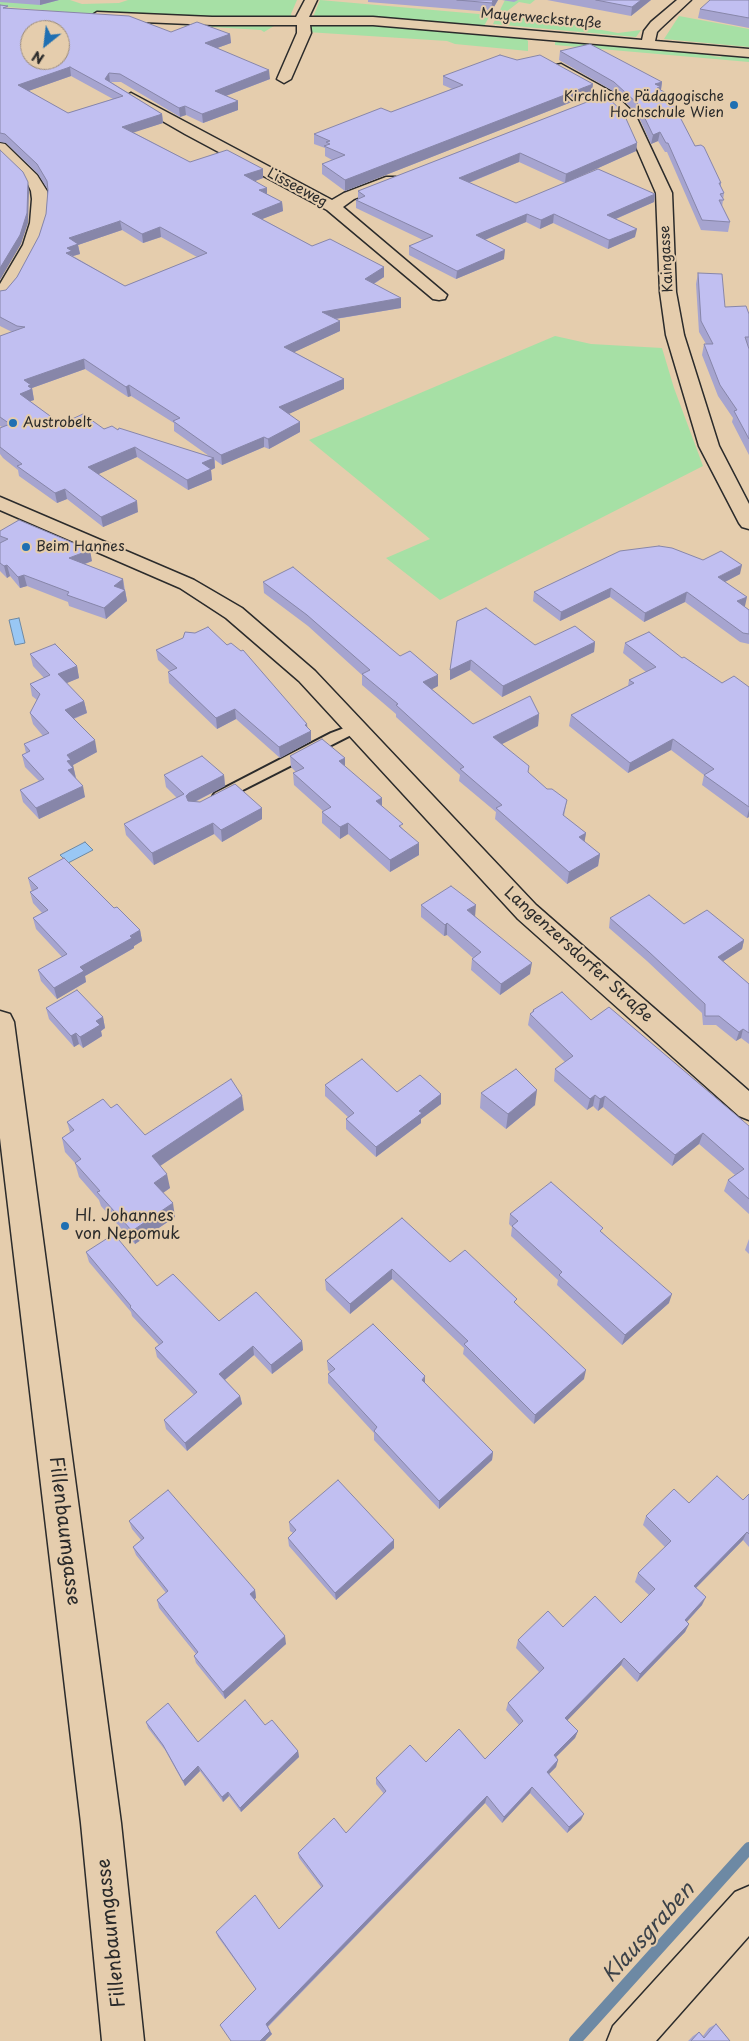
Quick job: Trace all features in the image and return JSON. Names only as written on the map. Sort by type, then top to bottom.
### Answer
[{"type":"street","points":[[284,79],[304,33],[301,20],[312,0]]},
{"type":"street","points":[[648,44],[651,31],[656,25],[685,0]]},
{"type":"street","name":"Mayerweckstraße","points":[[86,15],[212,21],[399,22],[536,41],[648,44],[749,53]]},
{"type":"street","name":"Kaingasse","points":[[548,61],[607,95],[630,117],[664,193],[668,292],[675,335],[709,446],[749,524]]},
{"type":"street","name":"Lisseeweg","points":[[115,87],[190,131],[333,207],[439,295]]},
{"type":"street","points":[[588,102],[607,95]]},
{"type":"street","points":[[0,147],[32,178],[39,191],[40,199],[38,223],[31,244],[11,282],[0,296]]},
{"type":"street","points":[[333,207],[349,196],[406,174]]},
{"type":"street","name":"Langenzersdorfer Straße","points":[[0,504],[154,568],[211,597],[234,613],[283,653],[307,676],[526,912],[749,1108]]},
{"type":"street","name":"Fillenbaumgasse","points":[[0,1022],[101,1823],[123,2041]]},
{"type":"street","points":[[628,2041],[749,1906]]},
{"type":"lane","points":[[204,805],[336,736],[355,728]]},
{"type":"green space","points":[[0,0],[70,0],[82,4],[119,3],[128,0],[297,0],[291,14],[292,17],[283,19],[149,17],[66,12],[8,7],[0,5]]},
{"type":"green space","points":[[320,0],[490,15],[483,28],[313,17]]},
{"type":"green space","points":[[505,0],[535,0],[530,4],[519,2],[506,12],[618,33],[641,30],[636,37],[493,24]]},
{"type":"green space","points":[[679,16],[749,29],[749,47],[664,39]]},
{"type":"green space","points":[[65,18],[279,23],[264,32],[261,30]]},
{"type":"green space","points":[[307,23],[353,23],[525,38],[528,41],[528,51],[455,44],[447,41],[307,32]]},
{"type":"green space","points":[[555,39],[701,51],[712,56],[722,57],[718,54],[749,56],[749,62],[555,45]]},
{"type":"green space","points":[[555,336],[591,344],[662,348],[674,388],[703,466],[440,600],[386,558],[430,539],[309,440]]},
{"type":"water","points":[[19,618],[25,643],[15,645],[9,620]]},
{"type":"water","points":[[85,842],[93,850],[68,863],[60,855]]},
{"type":"building","points":[[457,0],[493,0],[492,3]]},
{"type":"building","points":[[596,0],[641,0],[632,7]]},
{"type":"building","points":[[710,0],[749,0],[749,18],[700,9]]},
{"type":"building","points":[[0,5],[8,6],[3,8],[129,16],[171,32],[197,22],[230,34],[205,43],[269,70],[215,91],[238,101],[202,114],[185,106],[179,108],[120,74],[109,73],[105,79],[162,114],[122,127],[190,162],[227,150],[263,169],[244,175],[267,188],[259,190],[282,202],[252,214],[312,246],[330,239],[384,267],[365,279],[401,298],[322,312],[340,321],[284,347],[344,379],[279,407],[300,422],[268,439],[264,437],[221,455],[173,421],[180,418],[129,385],[126,387],[84,359],[24,380],[31,385],[28,386],[32,389],[20,394],[61,424],[83,414],[104,429],[112,426],[118,430],[119,428],[214,458],[202,463],[211,469],[187,480],[135,447],[88,467],[137,501],[101,517],[65,489],[55,493],[17,466],[22,464],[0,447],[0,428],[10,424],[0,417],[0,336],[25,327],[17,326],[0,317],[0,291],[6,290],[17,277],[39,236],[46,214],[48,190],[47,181],[37,164],[5,134],[0,133]],"holes":[[[120,221],[142,234],[160,227],[207,253],[125,286],[66,253],[72,251],[67,248],[78,244],[69,238]]]},
{"type":"building","points":[[590,44],[662,82],[655,84],[661,87],[657,88],[668,94],[695,146],[701,145],[704,147],[721,183],[719,183],[724,193],[720,194],[724,200],[719,200],[730,222],[702,220],[668,143],[666,143],[660,132],[653,135],[638,104],[614,82],[560,51]]},
{"type":"building","points":[[500,55],[517,60],[540,55],[593,84],[345,180],[322,164],[345,155],[324,146],[330,144],[326,142],[330,141],[314,134],[381,108],[391,112],[463,85],[443,76]]},
{"type":"building","points":[[605,95],[623,112],[637,143],[566,174],[520,153],[459,178],[516,203],[598,169],[655,194],[607,215],[637,229],[609,240],[554,214],[541,220],[527,214],[476,235],[505,250],[457,271],[409,246],[433,236],[356,200],[365,196],[358,191]]},
{"type":"building","points":[[0,150],[23,172],[28,182],[27,213],[20,235],[0,268]]},
{"type":"building","points":[[698,273],[722,274],[725,307],[746,306],[749,314],[749,337],[745,337],[749,349],[749,439],[734,411],[737,410],[720,385],[704,344],[713,344],[701,321]]},
{"type":"building","points":[[19,520],[90,550],[69,558],[123,579],[114,586],[125,590],[104,608],[67,595],[69,592],[24,575],[18,577],[7,565],[4,566],[0,563],[0,543],[8,539],[0,536],[0,531]]},
{"type":"building","points":[[659,546],[672,548],[703,560],[721,551],[742,565],[718,577],[747,597],[737,601],[749,610],[749,634],[743,633],[687,592],[645,613],[611,588],[561,612],[534,592],[620,551]]},
{"type":"building","points":[[293,567],[400,656],[410,651],[438,675],[423,682],[473,724],[530,696],[539,714],[493,737],[529,766],[528,772],[547,789],[552,789],[567,800],[563,815],[586,833],[579,837],[600,854],[569,872],[496,808],[502,805],[460,769],[464,767],[396,705],[398,704],[362,674],[370,670],[307,615],[263,582]]},
{"type":"building","points":[[486,608],[535,645],[575,626],[595,642],[503,686],[471,660],[450,670],[457,621]]},
{"type":"building","points":[[208,627],[227,645],[231,643],[241,651],[243,650],[311,731],[279,747],[235,709],[216,718],[168,672],[177,668],[156,650],[183,638],[185,632],[195,633]]},
{"type":"building","points":[[649,632],[682,658],[684,657],[722,683],[734,676],[749,687],[749,807],[704,775],[714,769],[673,739],[630,763],[571,715],[634,683],[629,680],[656,667],[625,643]]},
{"type":"building","points":[[55,644],[77,666],[58,674],[84,701],[65,710],[95,740],[67,755],[71,760],[67,761],[73,768],[68,770],[83,786],[36,808],[20,790],[44,779],[22,755],[30,751],[24,744],[49,733],[30,713],[40,694],[30,684],[50,675],[30,654]]},
{"type":"building","points":[[322,739],[345,758],[339,761],[382,798],[376,801],[403,824],[399,826],[419,843],[390,860],[348,823],[340,827],[322,812],[331,807],[293,773],[304,768],[290,756]]},
{"type":"building","points":[[202,756],[224,775],[189,793],[186,796],[188,801],[200,802],[235,784],[262,808],[221,830],[213,823],[152,853],[124,824],[184,794],[164,775]]},
{"type":"building","points":[[64,858],[114,908],[117,907],[140,930],[130,936],[132,938],[80,967],[84,971],[54,988],[38,970],[67,954],[33,918],[48,910],[30,892],[38,888],[28,878]]},
{"type":"building","points":[[451,886],[476,905],[467,910],[532,963],[501,984],[472,959],[481,952],[447,923],[445,925],[421,905]]},
{"type":"building","points":[[649,895],[684,924],[707,910],[744,940],[718,957],[749,984],[749,1033],[743,1029],[739,1032],[719,1016],[705,1016],[705,1004],[610,918]]},
{"type":"building","points":[[77,990],[103,1017],[96,1021],[100,1025],[80,1037],[76,1033],[71,1036],[46,1008]]},
{"type":"building","points":[[562,992],[591,1020],[609,1007],[749,1126],[749,1199],[728,1180],[744,1169],[703,1133],[675,1155],[605,1096],[600,1099],[595,1095],[590,1099],[555,1069],[573,1056],[530,1014],[533,1010]]},
{"type":"building","points":[[362,1059],[397,1092],[420,1075],[441,1094],[419,1111],[422,1113],[376,1147],[346,1119],[354,1113],[325,1085]]},
{"type":"building","points":[[516,1069],[537,1090],[508,1114],[481,1093]]},
{"type":"building","points":[[231,1079],[242,1096],[152,1156],[167,1174],[154,1183],[173,1203],[132,1231],[97,1192],[100,1191],[75,1163],[81,1159],[62,1138],[74,1130],[67,1122],[103,1099],[111,1108],[117,1104],[145,1135]]},
{"type":"building","points":[[551,1182],[603,1228],[600,1231],[672,1294],[625,1335],[559,1275],[562,1272],[512,1226],[518,1221],[510,1214]]},
{"type":"building","points":[[402,1218],[450,1262],[465,1250],[517,1299],[514,1302],[586,1370],[535,1415],[464,1344],[468,1341],[392,1269],[350,1304],[325,1280]]},
{"type":"building","points":[[114,1234],[157,1286],[173,1274],[219,1321],[256,1292],[302,1341],[271,1365],[253,1346],[219,1374],[240,1396],[185,1443],[164,1420],[197,1392],[155,1348],[163,1342],[130,1307],[86,1252]]},
{"type":"building","points":[[373,1324],[425,1376],[422,1380],[493,1452],[439,1501],[374,1431],[377,1427],[328,1374],[335,1369],[327,1361]]},
{"type":"building","points":[[717,1476],[743,1500],[749,1494],[749,1534],[747,1532],[694,1586],[706,1597],[685,1620],[689,1624],[640,1674],[624,1658],[565,1718],[578,1731],[554,1755],[558,1760],[547,1772],[584,1814],[569,1827],[532,1787],[504,1817],[487,1796],[266,2024],[270,2031],[260,2041],[231,2041],[220,2025],[256,1989],[216,1932],[255,1895],[279,1929],[323,1886],[298,1853],[334,1818],[346,1833],[386,1791],[376,1778],[410,1745],[426,1762],[459,1729],[485,1759],[523,1721],[508,1703],[544,1668],[518,1640],[548,1611],[563,1627],[595,1596],[621,1623],[655,1589],[638,1573],[671,1541],[646,1516],[674,1489],[689,1503]]},
{"type":"building","points":[[338,1480],[394,1540],[335,1593],[288,1538],[296,1530],[289,1522]]},
{"type":"building","points":[[168,1490],[255,1590],[250,1594],[285,1636],[223,1692],[194,1656],[198,1652],[157,1600],[168,1591],[133,1547],[144,1538],[129,1521]]},
{"type":"building","points":[[245,1700],[265,1725],[272,1720],[298,1751],[240,1808],[228,1792],[222,1797],[198,1766],[183,1781],[163,1745],[146,1722],[168,1703],[198,1742]]},
{"type":"building","points":[[716,2024],[730,2041],[691,2041],[699,2032],[704,2038]]},
{"type":"waterway","name":"Klausgraben","points":[[575,2041],[749,1848]]},
{"type":"place","name":"Kirchliche Pädagogische Hochschule Wien","points":[[734,105]]},
{"type":"place","name":"Austrobelt","points":[[13,423]]},
{"type":"place","name":"Beim Hannes","points":[[26,547]]},
{"type":"place","name":"Hl. Johannes von Nepomuk","points":[[65,1226]]}]
